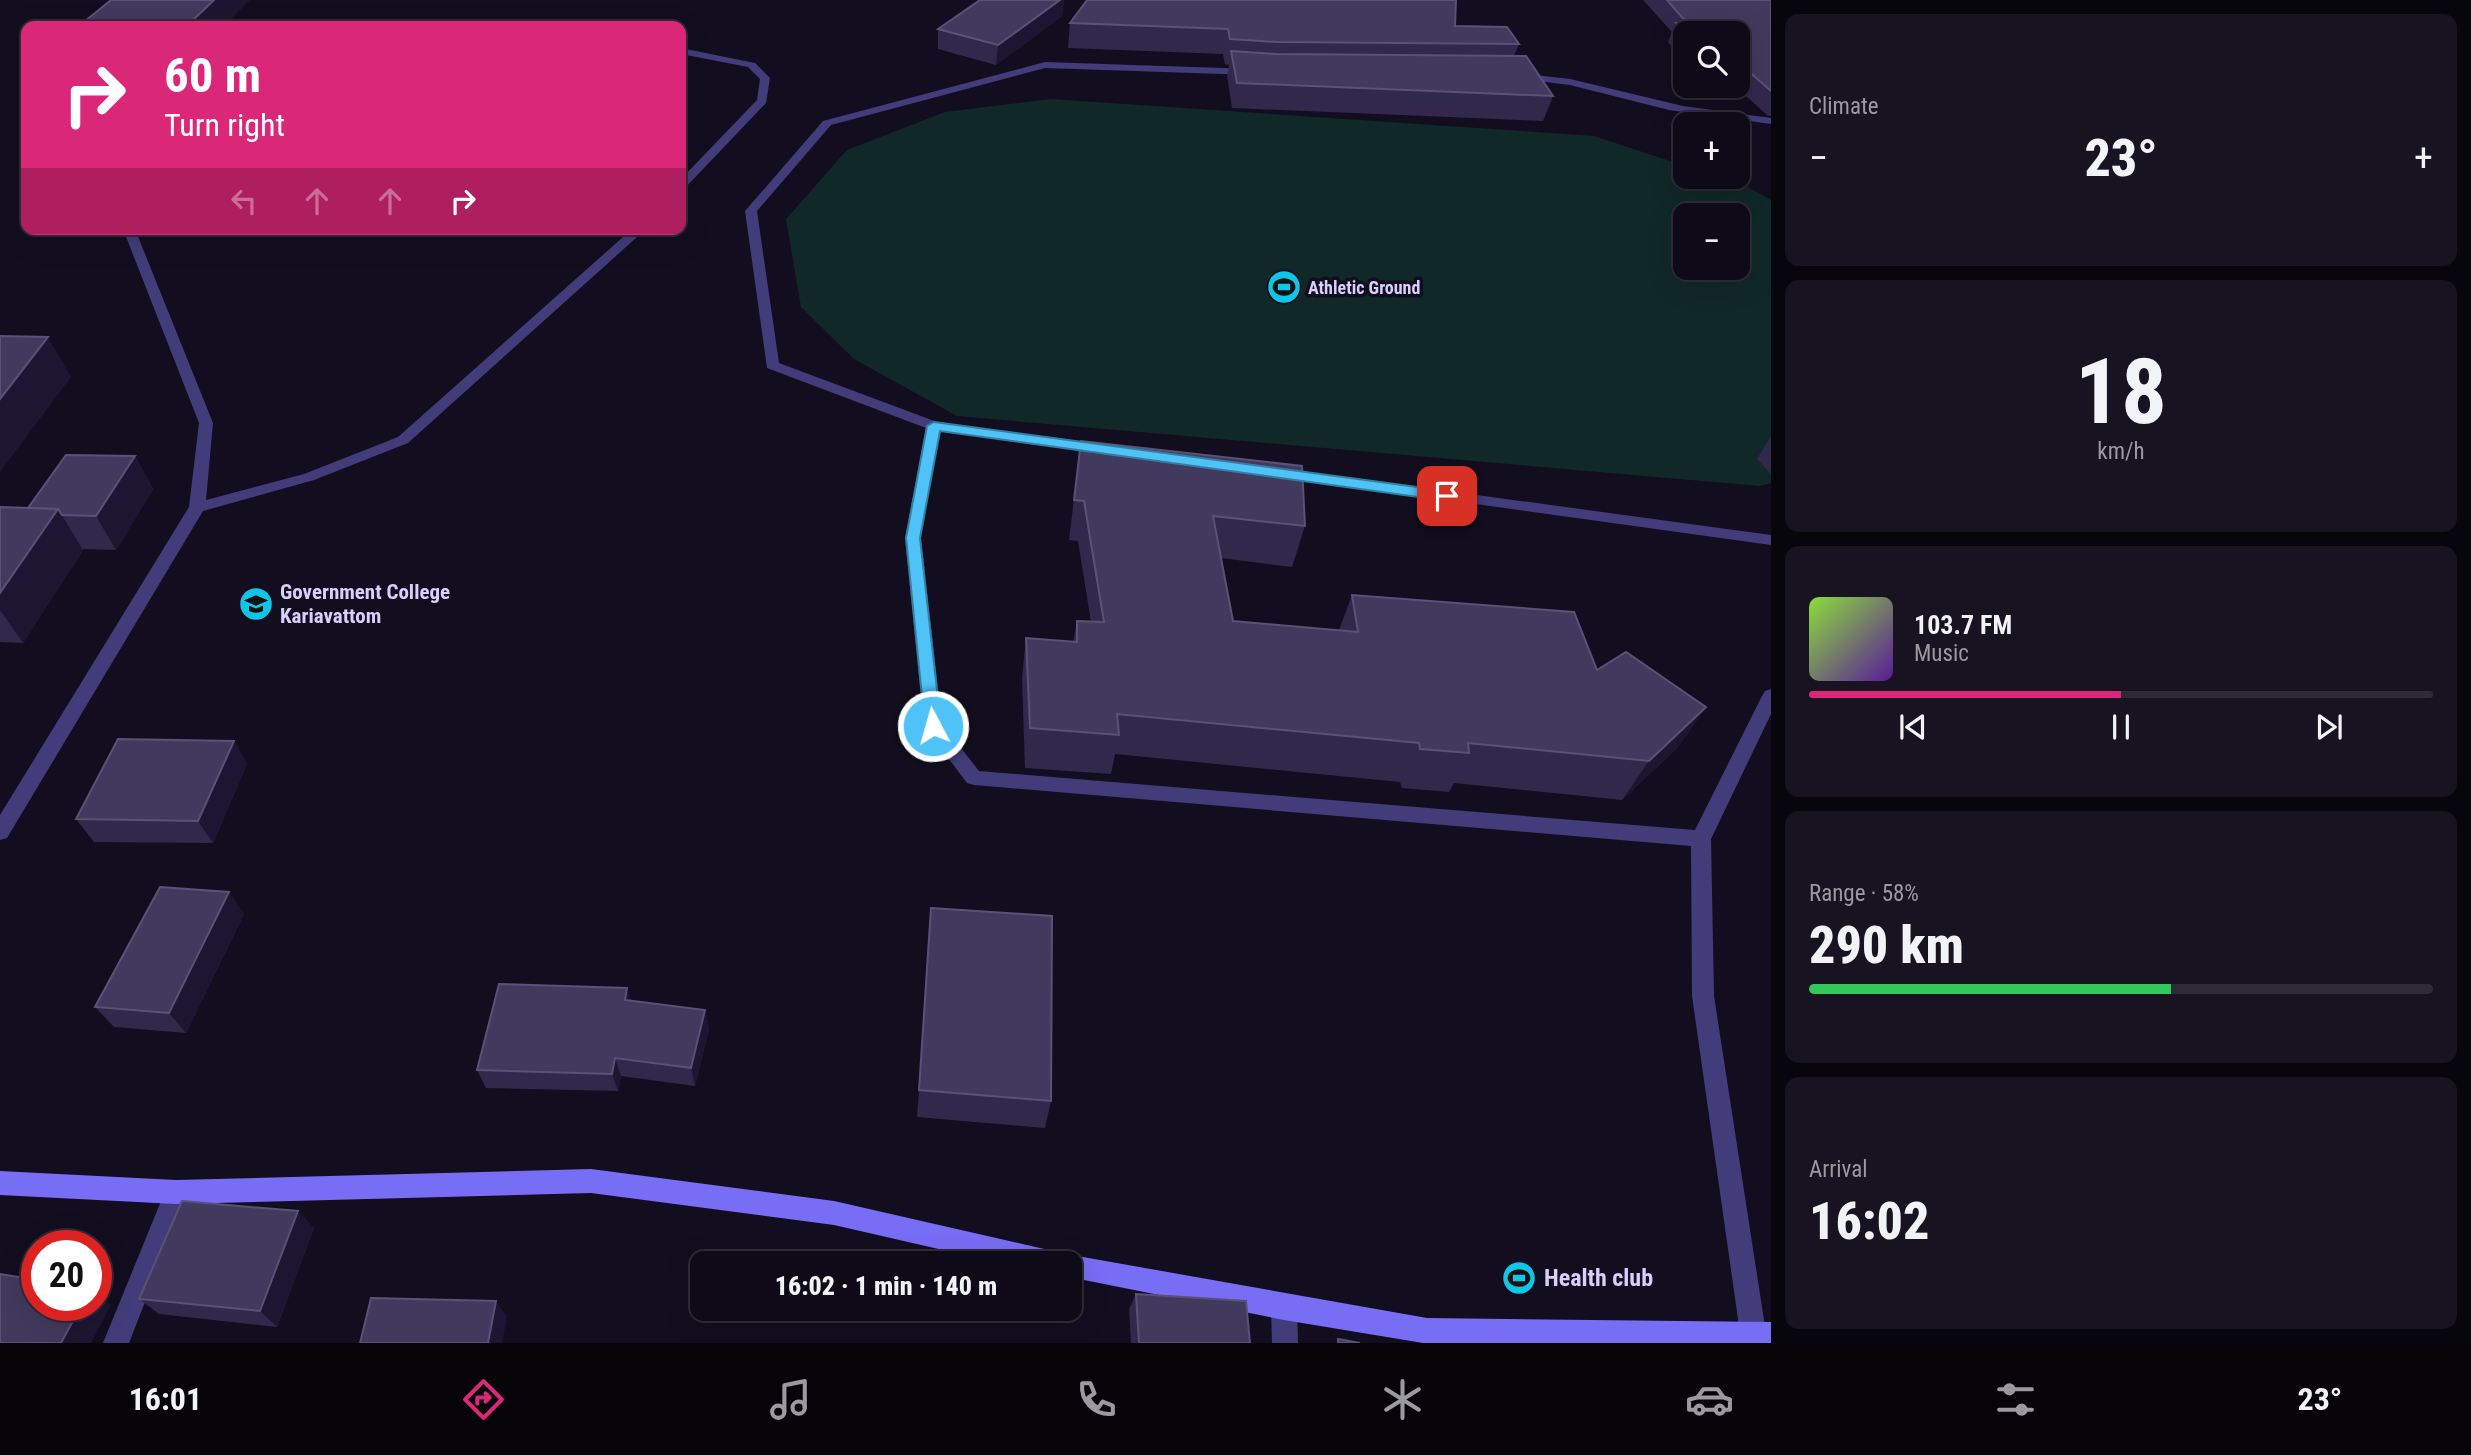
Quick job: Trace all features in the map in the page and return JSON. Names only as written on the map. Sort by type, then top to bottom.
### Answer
[{"type":"main road","points":[[0,1183],[176,1192],[591,1181],[834,1213],[1003,1251]]},
{"type":"main road","points":[[1082,1268],[1284,1307],[1427,1331],[1762,1334]]},
{"type":"street","points":[[686,52],[751,65],[765,78],[762,101],[686,181]]},
{"type":"street","points":[[1112,450],[934,426],[772,365],[751,211],[827,123],[1045,65],[1197,68],[1271,73]]},
{"type":"street","points":[[1506,76],[1533,75],[1580,83],[1651,104],[1771,121]]},
{"type":"street","points":[[0,832],[197,507],[206,423],[131,235]]},
{"type":"street","points":[[197,507],[309,477],[403,440],[633,235]]},
{"type":"street","points":[[934,426],[913,538],[933,726],[974,778],[1701,839]]},
{"type":"street","points":[[1263,471],[1771,540]]},
{"type":"street","points":[[1762,1334],[1703,996],[1701,839],[1771,696]]},
{"type":"street","points":[[116,1343],[176,1192]]},
{"type":"street","points":[[1284,1307],[1286,1343]]},
{"type":"green space","name":"Athletic Ground","points":[[1051,99],[1594,136],[1673,162],[1673,189],[1750,189],[1771,200],[1771,483],[1760,486],[957,416],[854,359],[801,307],[786,219],[847,150],[945,112]]},
{"type":"building","points":[[111,0],[214,0],[192,21],[85,21]]},
{"type":"building","points":[[980,0],[1060,0],[998,45],[938,29]]},
{"type":"building","points":[[1087,0],[1456,0],[1455,26],[1507,27],[1519,44],[1277,42],[1230,39],[1228,29],[1070,23]]},
{"type":"building","points":[[1667,0],[1771,0],[1771,91],[1750,73],[1750,21],[1685,21]]},
{"type":"building","points":[[1231,51],[1276,54],[1526,56],[1553,96],[1237,83]]},
{"type":"building","points":[[0,336],[48,337],[0,399]]},
{"type":"building","points":[[1081,441],[1302,466],[1305,526],[1213,516],[1233,621],[1358,632],[1352,595],[1574,612],[1597,670],[1626,652],[1706,707],[1649,761],[1468,743],[1469,753],[1420,749],[1419,743],[1117,714],[1119,735],[1030,728],[1026,638],[1077,642],[1077,621],[1104,622],[1084,501],[1074,500]]},
{"type":"building","points":[[66,455],[135,456],[96,516],[62,515],[58,509],[28,508]]},
{"type":"building","points":[[0,507],[58,509],[0,593]]},
{"type":"building","points":[[118,739],[234,741],[198,821],[76,819]]},
{"type":"building","points":[[160,887],[229,892],[169,1013],[95,1007]]},
{"type":"building","points":[[931,908],[1052,916],[1051,1101],[919,1090]]},
{"type":"building","points":[[499,984],[627,988],[625,1000],[705,1010],[691,1068],[615,1058],[612,1074],[477,1070]]},
{"type":"building","points":[[182,1201],[298,1211],[260,1311],[139,1299]]},
{"type":"building","points":[[0,1274],[21,1277],[21,1321],[73,1321],[61,1343],[0,1343]]},
{"type":"building","points":[[1136,1294],[1246,1301],[1250,1343],[1139,1343]]},
{"type":"building","points":[[371,1298],[496,1301],[488,1343],[360,1343]]},
{"type":"building","points":[[1338,1339],[1360,1343],[1338,1343]]},
{"type":"place","name":"Athletic Ground","points":[[1284,287]]},
{"type":"place","name":"Government College Kariavattom","points":[[256,604]]},
{"type":"place","name":"Health club","points":[[1519,1278]]},
{"type":"route","points":[[933,726],[913,538],[934,426],[1447,496]]}]
